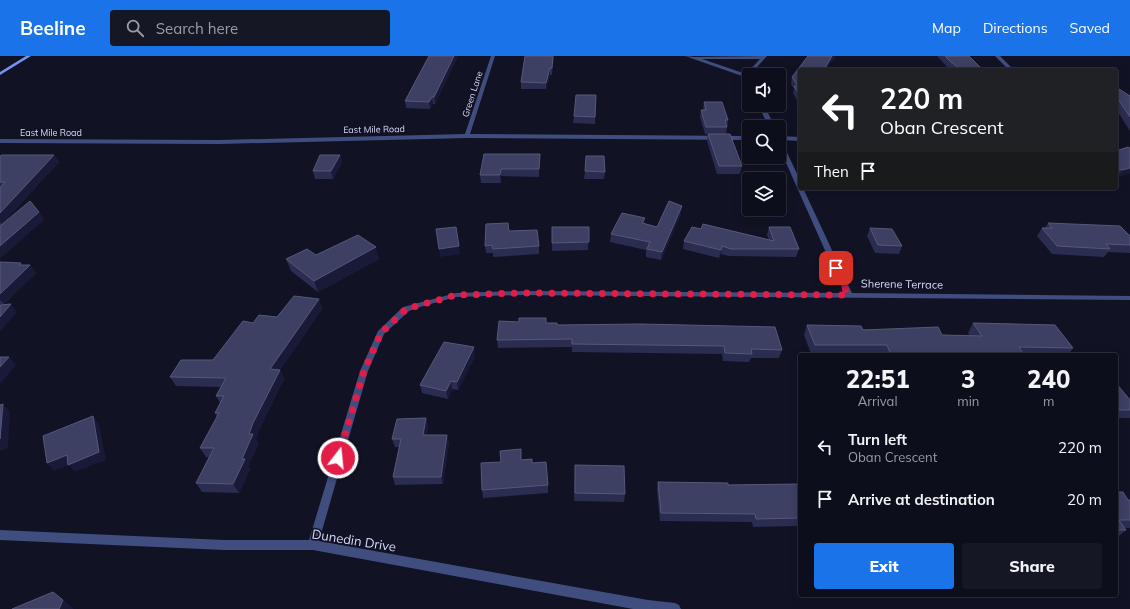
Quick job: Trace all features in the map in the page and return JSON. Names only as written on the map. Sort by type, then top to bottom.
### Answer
[{"type":"main road","points":[[0,74],[29,56]]},
{"type":"street","name":"Green Lane","points":[[467,136],[492,56]]},
{"type":"street","points":[[687,56],[742,76]]},
{"type":"street","points":[[997,56],[1010,68]]},
{"type":"street","points":[[696,58],[764,57]]},
{"type":"street","points":[[756,68],[764,57]]},
{"type":"street","name":"East Mile Road","points":[[0,141],[219,142],[467,136],[742,138]]},
{"type":"street","points":[[786,140],[798,139]]},
{"type":"street","points":[[786,156],[798,183]]},
{"type":"street","points":[[801,190],[848,295]]},
{"type":"street","name":"Sherene Terrace","points":[[313,546],[364,371],[381,333],[406,309],[456,295],[515,293],[1130,298]]},
{"type":"street","name":"Dunedin Drive","points":[[0,535],[224,545],[313,546],[648,606],[675,609]]},
{"type":"building","points":[[429,56],[454,56],[434,97],[432,97],[429,102],[405,101]]},
{"type":"building","points":[[525,56],[553,56],[552,68],[550,68],[546,83],[521,82]]},
{"type":"building","points":[[808,56],[832,56],[825,68],[799,68]]},
{"type":"building","points":[[945,56],[969,56],[981,68],[958,68]]},
{"type":"building","points":[[798,69],[798,86],[792,77]]},
{"type":"building","points":[[794,86],[798,86],[798,93]]},
{"type":"building","points":[[1118,88],[1130,96],[1130,117],[1118,99]]},
{"type":"building","points":[[576,95],[596,95],[595,117],[574,116]]},
{"type":"building","points":[[704,102],[722,102],[728,120],[725,120],[727,127],[706,127],[701,110],[706,110]]},
{"type":"building","points":[[708,134],[730,134],[742,166],[719,166]]},
{"type":"building","points":[[1128,147],[1130,148],[1130,168],[1122,170],[1118,169],[1118,150]]},
{"type":"building","points":[[484,154],[540,154],[539,169],[501,169],[500,175],[480,175]]},
{"type":"building","points":[[54,155],[0,213],[0,188],[5,182],[0,182],[0,156]]},
{"type":"building","points":[[320,155],[340,155],[331,171],[313,171]]},
{"type":"building","points":[[586,156],[604,156],[605,172],[585,171]]},
{"type":"building","points":[[30,201],[39,212],[0,246],[0,226]]},
{"type":"building","points":[[669,201],[682,206],[662,252],[647,249],[650,242],[611,234],[622,213],[645,218],[642,223],[657,227]]},
{"type":"building","points":[[508,223],[509,231],[537,230],[539,246],[493,249],[492,245],[485,246],[486,224]]},
{"type":"building","points":[[1048,223],[1120,226],[1130,236],[1130,245],[1106,244],[1110,249],[1057,246],[1042,228],[1052,228]]},
{"type":"building","points":[[703,224],[774,241],[769,227],[790,227],[799,249],[731,249],[722,246],[721,250],[684,241],[692,227],[701,229]]},
{"type":"building","points":[[456,227],[459,246],[439,249],[436,229]]},
{"type":"building","points":[[552,227],[589,227],[589,242],[552,243]]},
{"type":"building","points":[[870,228],[892,229],[902,246],[878,245]]},
{"type":"building","points":[[358,235],[376,247],[314,281],[286,259],[307,249],[316,255]]},
{"type":"building","points":[[0,262],[30,265],[0,294]]},
{"type":"building","points":[[294,296],[319,299],[270,369],[280,370],[253,423],[249,434],[253,434],[242,459],[245,459],[233,484],[196,483],[214,448],[200,448],[219,413],[215,413],[224,396],[216,396],[226,378],[170,377],[181,360],[213,360],[243,321],[253,323],[259,315],[277,317]]},
{"type":"building","points":[[11,304],[0,317],[0,305]]},
{"type":"building","points":[[519,318],[546,318],[546,323],[557,323],[557,325],[641,324],[775,327],[782,350],[751,349],[752,354],[725,353],[724,346],[572,344],[572,339],[497,340],[499,321],[519,322]]},
{"type":"building","points":[[973,323],[1055,325],[1073,348],[1019,347],[1023,353],[890,353],[887,345],[815,345],[807,325],[861,326],[863,330],[938,327],[942,335],[982,336]]},
{"type":"building","points":[[444,342],[474,347],[457,382],[451,381],[446,391],[420,385]]},
{"type":"building","points":[[0,357],[9,357],[0,367]]},
{"type":"building","points":[[1118,385],[1130,400],[1130,410],[1118,410]]},
{"type":"building","points":[[3,404],[0,439],[0,405]]},
{"type":"building","points":[[93,416],[99,452],[68,465],[67,455],[47,463],[43,436]]},
{"type":"building","points":[[426,418],[423,435],[447,435],[441,477],[393,477],[401,439],[392,439],[397,419]]},
{"type":"building","points":[[521,449],[521,460],[532,459],[532,463],[546,462],[548,485],[482,490],[481,463],[501,462],[500,451]]},
{"type":"building","points":[[575,465],[624,466],[625,494],[575,493]]},
{"type":"building","points":[[658,482],[728,483],[728,485],[798,484],[798,518],[756,519],[755,514],[661,513]]},
{"type":"building","points":[[1118,492],[1123,492],[1128,500],[1130,500],[1130,520],[1119,520],[1126,530],[1118,530]]},
{"type":"building","points":[[53,592],[63,600],[59,609],[12,609]]},
{"type":"route","points":[[338,458],[364,371],[381,333],[406,309],[456,295],[522,293],[848,295],[836,268]]}]
